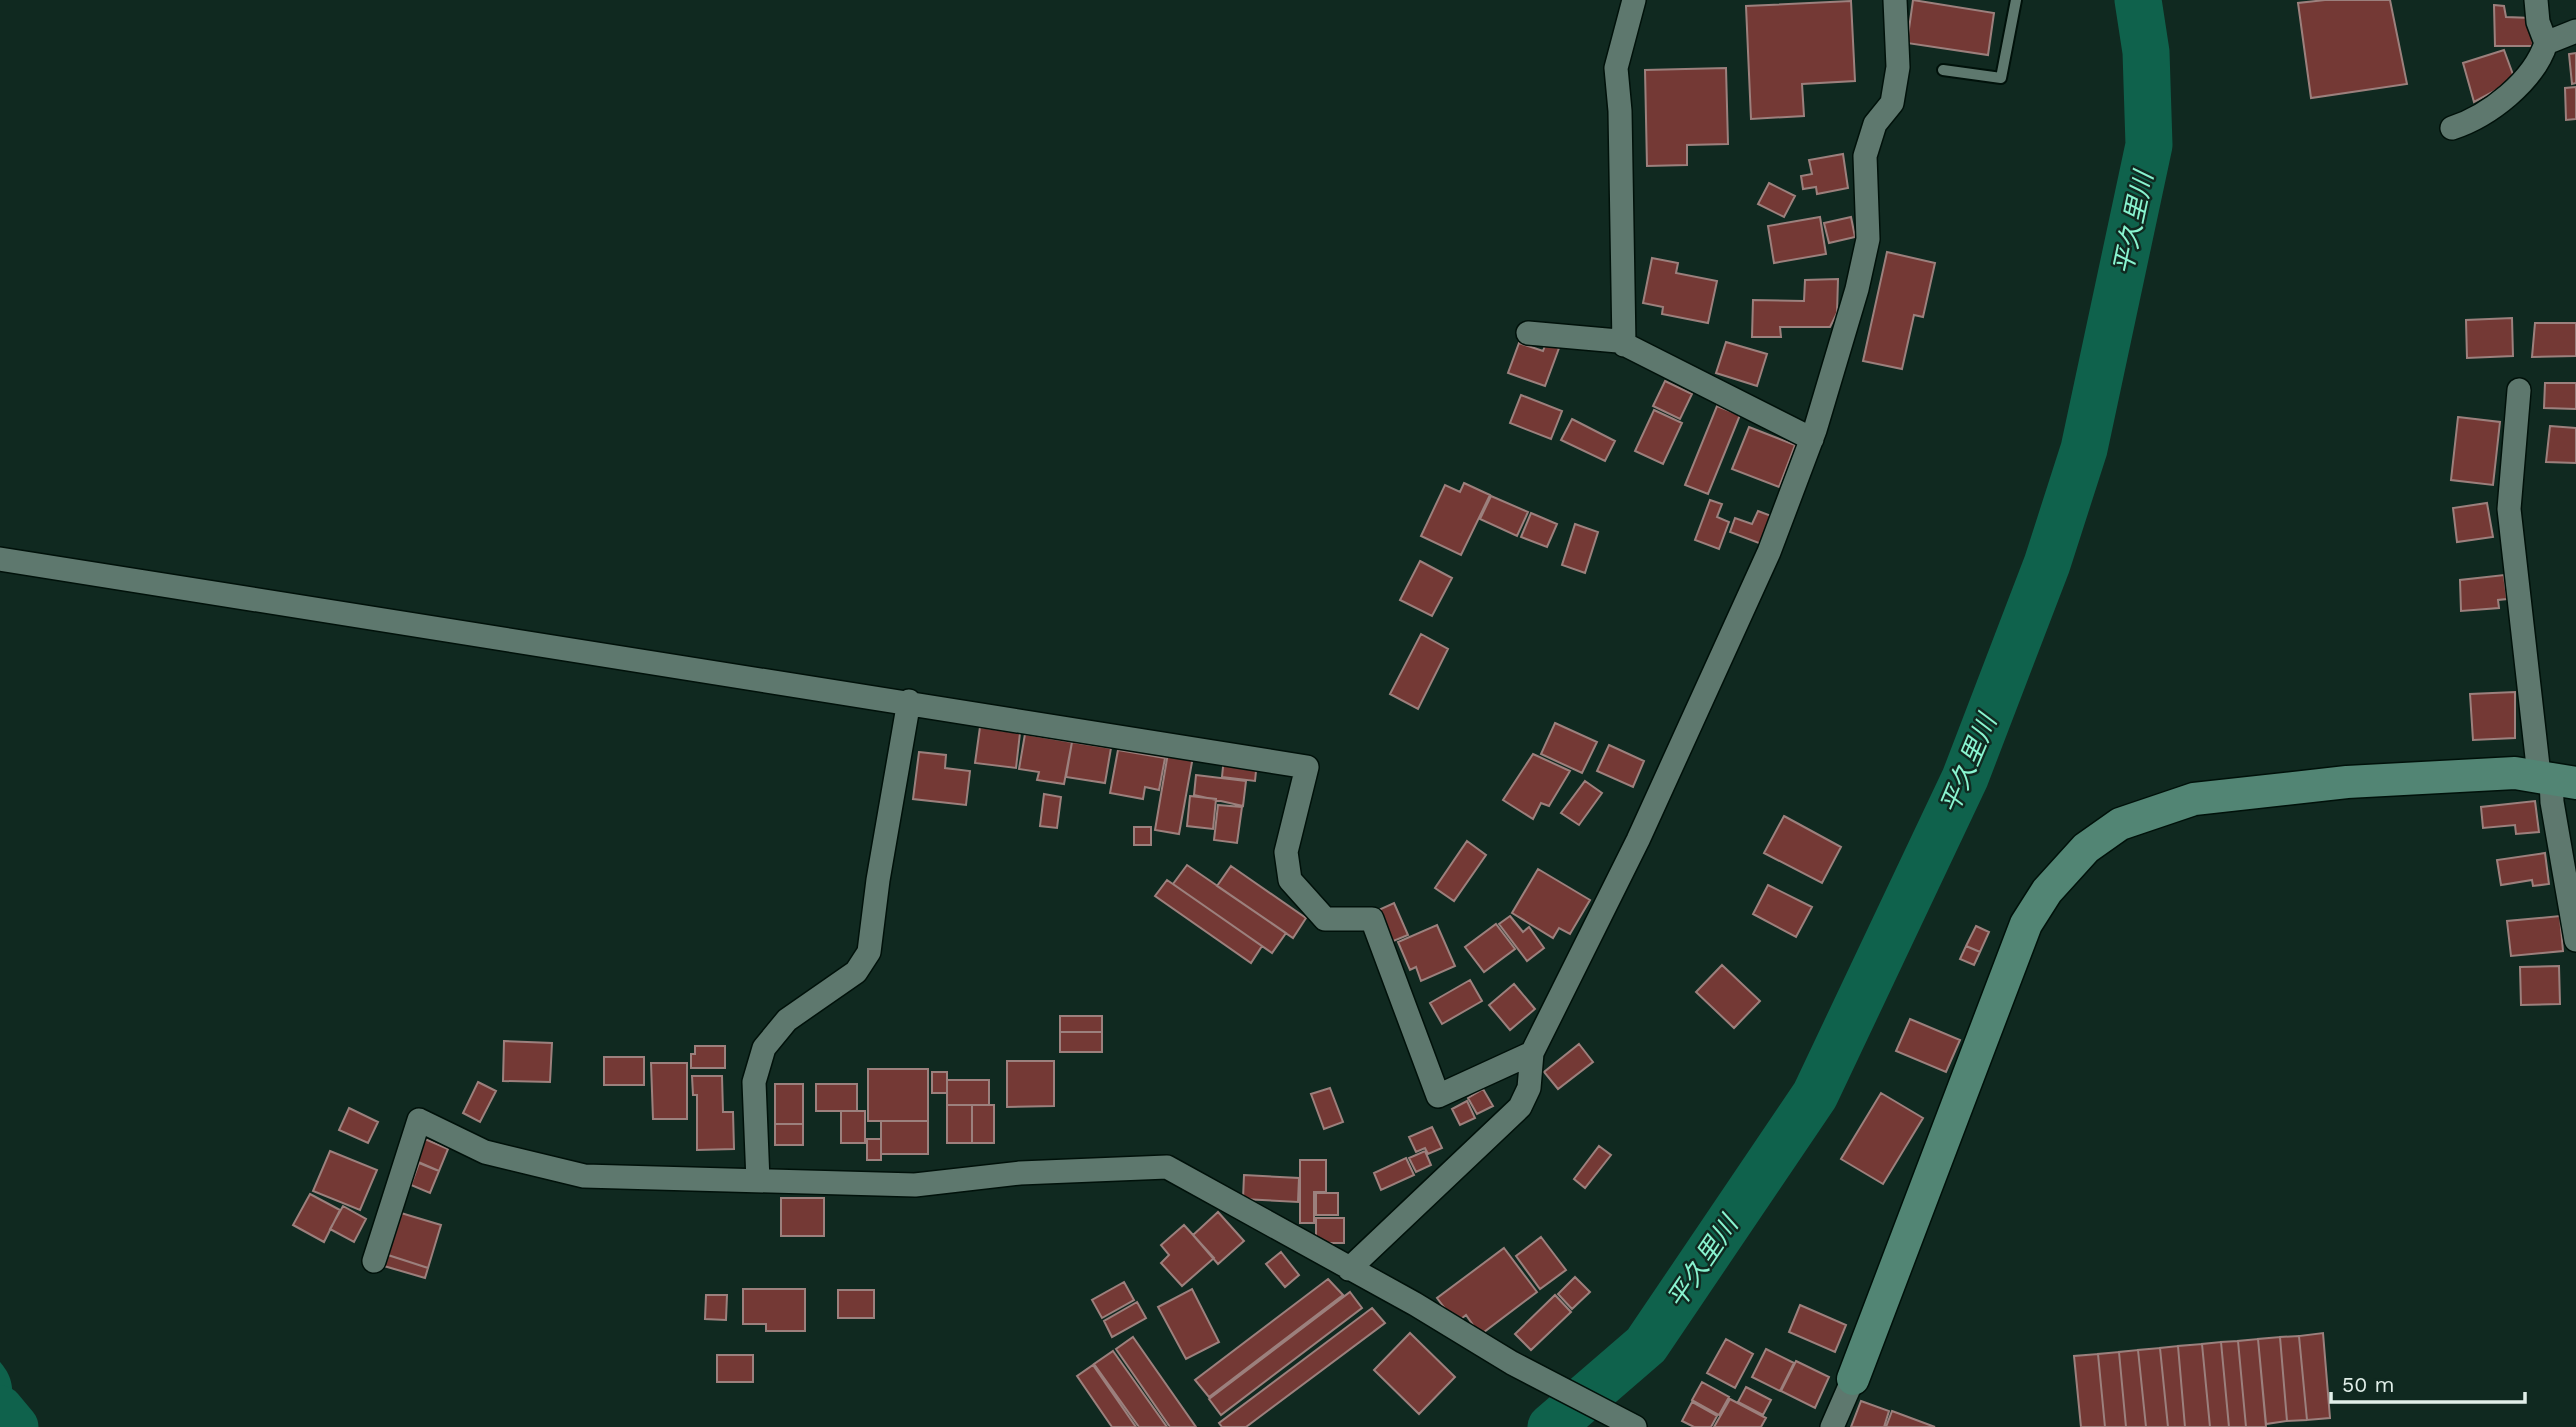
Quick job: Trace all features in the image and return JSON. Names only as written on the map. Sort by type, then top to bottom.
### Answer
[{"type":"street","points":[[1624,345],[1620,111],[1616,68],[1634,0]]},
{"type":"street","points":[[1349,1269],[1520,1107],[1529,1088],[1532,1053],[1638,841],[1769,552],[1812,439],[1857,289],[1868,239],[1864,156],[1875,124],[1892,103],[1898,67],[1895,0]]},
{"type":"street","points":[[2452,128],[2474,121],[2497,103],[2540,61],[2546,43],[2538,22],[2536,0]]},
{"type":"street","points":[[2546,43],[2576,31]]},
{"type":"street","points":[[1528,333],[1618,341],[1812,439]]},
{"type":"street","points":[[2519,390],[2509,509],[2555,778],[2552,802],[2576,940]]},
{"type":"street","points":[[0,559],[909,701],[1307,767],[1286,852],[1290,880],[1325,919],[1372,919],[1438,1096],[1532,1053]]},
{"type":"street","points":[[758,1181],[754,1082],[764,1048],[787,1020],[856,972],[869,952],[878,880],[909,701]]},
{"type":"street","points":[[1832,1427],[1853,1379],[2026,924],[2047,891],[2086,848],[2120,824],[2194,799],[2347,782],[2515,773],[2555,778]]},
{"type":"street","points":[[374,1261],[419,1120],[485,1152],[584,1176],[915,1185],[1020,1173],[1167,1167],[1512,1363],[1635,1427]]},
{"type":"lane","points":[[1943,70],[2001,78],[2016,1],[2002,0]]},
{"type":"shaded area","points":[[0,1362],[9,1375],[12,1388],[6,1417],[0,1413]]},
{"type":"building","points":[[1913,0],[1994,13],[1988,55],[1907,43]]},
{"type":"building","points":[[2325,0],[2390,0],[2407,84],[2311,98],[2298,3]]},
{"type":"building","points":[[1851,1],[1855,81],[1802,84],[1804,116],[1751,119],[1746,6]]},
{"type":"building","points":[[2494,5],[2504,6],[2506,17],[2532,18],[2533,46],[2495,46]]},
{"type":"building","points":[[2504,50],[2515,80],[2474,102],[2463,63]]},
{"type":"building","points":[[2576,53],[2576,83],[2572,84],[2569,54]]},
{"type":"building","points":[[1726,68],[1728,144],[1687,145],[1687,165],[1647,166],[1645,70]]},
{"type":"building","points":[[2576,87],[2576,119],[2566,120],[2565,88]]},
{"type":"building","points":[[1843,154],[1848,188],[1817,194],[1816,187],[1803,189],[1801,176],[1812,174],[1809,160]]},
{"type":"building","points":[[1769,183],[1795,196],[1784,217],[1758,204]]},
{"type":"building","points":[[1820,217],[1826,254],[1774,263],[1768,226]]},
{"type":"building","points":[[1851,217],[1855,237],[1829,243],[1824,223]]},
{"type":"building","points":[[1887,252],[1935,263],[1923,317],[1914,315],[1902,369],[1863,361]]},
{"type":"building","points":[[1652,258],[1678,263],[1676,273],[1717,281],[1708,323],[1662,314],[1663,307],[1643,303]]},
{"type":"building","points":[[1838,279],[1837,313],[1830,327],[1780,327],[1781,337],[1752,337],[1753,300],[1804,301],[1805,280]]},
{"type":"building","points":[[2512,318],[2513,356],[2467,358],[2466,320]]},
{"type":"building","points":[[2535,323],[2576,323],[2576,356],[2532,357]]},
{"type":"building","points":[[1726,342],[1767,354],[1757,386],[1716,373]]},
{"type":"building","points":[[1519,343],[1543,351],[1546,343],[1559,348],[1545,386],[1508,373]]},
{"type":"building","points":[[1665,381],[1692,394],[1680,419],[1653,406]]},
{"type":"building","points":[[2545,383],[2576,383],[2576,409],[2544,408]]},
{"type":"building","points":[[1521,395],[1562,411],[1551,439],[1510,423]]},
{"type":"building","points":[[1717,406],[1740,415],[1708,494],[1685,485]]},
{"type":"building","points":[[1654,410],[1682,423],[1663,464],[1635,451]]},
{"type":"building","points":[[2458,417],[2500,422],[2493,485],[2451,480]]},
{"type":"building","points":[[1572,419],[1615,441],[1605,461],[1561,440]]},
{"type":"building","points":[[2550,426],[2576,428],[2576,463],[2546,462]]},
{"type":"building","points":[[1749,427],[1795,445],[1779,487],[1732,469]]},
{"type":"building","points":[[1464,483],[1490,495],[1461,555],[1421,536],[1445,485],[1460,492]]},
{"type":"building","points":[[1491,496],[1528,512],[1517,536],[1480,519]]},
{"type":"building","points":[[1710,500],[1722,504],[1717,517],[1729,522],[1719,549],[1695,540]]},
{"type":"building","points":[[2487,503],[2493,537],[2457,542],[2453,508]]},
{"type":"building","points":[[1758,511],[1774,517],[1764,545],[1730,532],[1735,518],[1752,524]]},
{"type":"building","points":[[1531,513],[1557,524],[1547,547],[1521,537]]},
{"type":"building","points":[[1575,524],[1598,532],[1585,573],[1562,565]]},
{"type":"building","points":[[1420,561],[1452,578],[1432,616],[1400,600]]},
{"type":"building","points":[[2504,575],[2507,599],[2498,600],[2499,608],[2461,611],[2460,580]]},
{"type":"building","points":[[1421,634],[1448,649],[1418,709],[1390,694]]},
{"type":"building","points":[[2515,692],[2515,738],[2473,740],[2470,694]]},
{"type":"building","points":[[1555,723],[1597,742],[1582,773],[1541,754]]},
{"type":"building","points":[[980,727],[1020,733],[1016,768],[975,763]]},
{"type":"building","points":[[1025,734],[1072,742],[1064,784],[1037,780],[1039,772],[1019,769]]},
{"type":"building","points":[[1072,742],[1111,748],[1105,783],[1066,777]]},
{"type":"building","points":[[1609,745],[1644,761],[1633,787],[1597,771]]},
{"type":"building","points":[[1169,747],[1194,751],[1179,834],[1155,830]]},
{"type":"building","points":[[1118,750],[1165,758],[1159,790],[1145,787],[1143,799],[1110,793]]},
{"type":"building","points":[[919,752],[946,755],[945,768],[970,771],[966,805],[913,799]]},
{"type":"building","points":[[1533,754],[1570,771],[1549,806],[1541,803],[1533,819],[1503,800]]},
{"type":"building","points":[[1224,757],[1257,761],[1255,781],[1222,777]]},
{"type":"building","points":[[1196,775],[1246,781],[1243,806],[1194,795]]},
{"type":"building","points":[[1585,781],[1602,793],[1579,825],[1561,813]]},
{"type":"building","points":[[1044,794],[1061,797],[1057,828],[1040,826]]},
{"type":"building","points":[[1190,796],[1216,799],[1213,829],[1187,826]]},
{"type":"building","points":[[2535,801],[2539,832],[2516,834],[2515,825],[2483,828],[2481,807]]},
{"type":"building","points":[[1218,805],[1242,807],[1237,843],[1214,840]]},
{"type":"building","points":[[1784,816],[1841,847],[1822,883],[1764,853]]},
{"type":"building","points":[[1134,827],[1151,827],[1151,845],[1134,845]]},
{"type":"building","points":[[1467,841],[1486,855],[1454,901],[1435,888]]},
{"type":"building","points":[[2545,853],[2549,884],[2533,886],[2532,880],[2501,885],[2497,860]]},
{"type":"building","points":[[1187,865],[1286,933],[1272,953],[1173,884]]},
{"type":"building","points":[[1231,866],[1306,918],[1293,938],[1217,886]]},
{"type":"building","points":[[1538,869],[1590,900],[1570,934],[1559,928],[1553,938],[1512,913]]},
{"type":"building","points":[[1167,880],[1262,946],[1251,963],[1155,896]]},
{"type":"building","points":[[1768,885],[1812,907],[1796,937],[1753,914]]},
{"type":"building","points":[[1394,903],[1408,935],[1386,944],[1372,913]]},
{"type":"building","points":[[1510,916],[1523,932],[1529,927],[1544,948],[1527,961],[1499,924]]},
{"type":"building","points":[[2560,916],[2563,951],[2511,956],[2507,921]]},
{"type":"building","points":[[1496,924],[1515,949],[1484,972],[1465,947]]},
{"type":"building","points":[[1437,925],[1455,966],[1421,981],[1416,967],[1410,970],[1398,942]]},
{"type":"building","points":[[1976,926],[1989,932],[1980,952],[1966,946]]},
{"type":"building","points":[[1966,946],[1980,952],[1974,965],[1960,959]]},
{"type":"building","points":[[1722,965],[1760,1001],[1734,1028],[1696,992]]},
{"type":"building","points":[[2559,966],[2560,1004],[2521,1005],[2520,967]]},
{"type":"building","points":[[1470,980],[1482,1001],[1442,1024],[1430,1003]]},
{"type":"building","points":[[1514,984],[1535,1009],[1510,1030],[1489,1005]]},
{"type":"building","points":[[1060,1016],[1102,1016],[1102,1032],[1060,1032]]},
{"type":"building","points":[[1910,1019],[1960,1040],[1946,1072],[1896,1051]]},
{"type":"building","points":[[1060,1032],[1102,1032],[1102,1052],[1060,1052]]},
{"type":"building","points":[[504,1041],[552,1043],[550,1082],[503,1081]]},
{"type":"building","points":[[1579,1044],[1593,1062],[1558,1089],[1544,1072]]},
{"type":"building","points":[[695,1046],[725,1046],[725,1068],[691,1068],[691,1054],[695,1054]]},
{"type":"building","points":[[604,1057],[644,1057],[644,1085],[604,1085]]},
{"type":"building","points":[[1007,1061],[1054,1061],[1054,1106],[1007,1107]]},
{"type":"building","points":[[651,1063],[687,1063],[687,1119],[653,1119]]},
{"type":"building","points":[[868,1069],[928,1069],[928,1121],[868,1121]]},
{"type":"building","points":[[932,1072],[947,1072],[947,1093],[932,1093]]},
{"type":"building","points":[[692,1076],[722,1076],[723,1112],[733,1112],[734,1149],[697,1150],[697,1095],[693,1095]]},
{"type":"building","points":[[947,1080],[989,1080],[989,1105],[947,1105]]},
{"type":"building","points":[[478,1082],[496,1091],[480,1122],[463,1113]]},
{"type":"building","points":[[775,1084],[803,1084],[803,1124],[775,1124]]},
{"type":"building","points":[[816,1084],[857,1084],[857,1111],[816,1111]]},
{"type":"building","points":[[1330,1088],[1343,1122],[1324,1129],[1311,1094]]},
{"type":"building","points":[[1483,1089],[1493,1106],[1477,1114],[1468,1098]]},
{"type":"building","points":[[1881,1093],[1923,1118],[1883,1184],[1841,1159]]},
{"type":"building","points":[[1467,1101],[1475,1118],[1460,1125],[1452,1109]]},
{"type":"building","points":[[947,1105],[972,1105],[972,1143],[947,1143]]},
{"type":"building","points":[[972,1105],[994,1105],[994,1143],[972,1143]]},
{"type":"building","points":[[349,1108],[378,1122],[368,1143],[339,1130]]},
{"type":"building","points":[[841,1111],[865,1111],[865,1143],[841,1143]]},
{"type":"building","points":[[881,1121],[928,1121],[928,1154],[881,1154]]},
{"type":"building","points":[[775,1124],[803,1124],[803,1145],[775,1145]]},
{"type":"building","points":[[1432,1127],[1442,1148],[1428,1154],[1425,1148],[1416,1152],[1409,1137]]},
{"type":"building","points":[[425,1139],[448,1149],[439,1171],[416,1161]]},
{"type":"building","points":[[867,1139],[881,1139],[881,1160],[867,1160]]},
{"type":"building","points":[[1599,1146],[1611,1155],[1585,1188],[1574,1179]]},
{"type":"building","points":[[330,1151],[377,1170],[360,1210],[313,1191]]},
{"type":"building","points":[[1425,1151],[1431,1165],[1416,1172],[1409,1158]]},
{"type":"building","points":[[1406,1158],[1414,1175],[1381,1190],[1374,1173]]},
{"type":"building","points":[[1300,1160],[1326,1160],[1326,1192],[1314,1192],[1314,1223],[1300,1223]]},
{"type":"building","points":[[419,1163],[439,1171],[430,1193],[411,1185]]},
{"type":"building","points":[[1244,1175],[1299,1178],[1298,1202],[1243,1199]]},
{"type":"building","points":[[1316,1193],[1338,1193],[1338,1215],[1316,1215]]},
{"type":"building","points":[[310,1194],[340,1210],[324,1242],[293,1225]]},
{"type":"building","points":[[781,1198],[824,1198],[824,1236],[781,1236]]},
{"type":"building","points":[[343,1206],[366,1219],[354,1242],[330,1229]]},
{"type":"building","points":[[1218,1212],[1244,1241],[1218,1264],[1193,1235]]},
{"type":"building","points":[[401,1213],[441,1225],[428,1268],[388,1255]]},
{"type":"building","points":[[1316,1218],[1344,1218],[1344,1243],[1316,1243]]},
{"type":"building","points":[[1184,1225],[1214,1258],[1182,1286],[1161,1263],[1169,1255],[1161,1245]]},
{"type":"building","points":[[1541,1237],[1566,1270],[1540,1289],[1516,1256]]},
{"type":"building","points":[[1504,1248],[1537,1292],[1480,1335],[1466,1315],[1456,1323],[1437,1298]]},
{"type":"building","points":[[1281,1252],[1299,1275],[1285,1287],[1266,1264]]},
{"type":"building","points":[[388,1255],[428,1268],[425,1278],[384,1266]]},
{"type":"building","points":[[1575,1277],[1590,1292],[1572,1309],[1558,1294]]},
{"type":"building","points":[[1328,1279],[1343,1295],[1209,1397],[1195,1380]]},
{"type":"building","points":[[1124,1282],[1134,1300],[1102,1318],[1092,1300]]},
{"type":"building","points":[[743,1289],[805,1289],[805,1331],[766,1331],[766,1324],[743,1324]]},
{"type":"building","points":[[1192,1289],[1219,1342],[1186,1359],[1158,1307]]},
{"type":"building","points":[[838,1290],[874,1290],[874,1318],[838,1318]]},
{"type":"building","points":[[1350,1292],[1362,1308],[1221,1415],[1209,1399]]},
{"type":"building","points":[[706,1295],[727,1295],[726,1320],[705,1319]]},
{"type":"building","points":[[1555,1295],[1571,1312],[1531,1350],[1515,1334]]},
{"type":"building","points":[[1137,1302],[1146,1318],[1112,1337],[1104,1321]]},
{"type":"building","points":[[1800,1305],[1846,1325],[1835,1352],[1789,1332]]},
{"type":"building","points":[[1372,1308],[1385,1323],[1246,1427],[1222,1427],[1219,1423]]},
{"type":"building","points":[[1410,1333],[1455,1377],[1419,1414],[1374,1370]]},
{"type":"building","points":[[2323,1333],[2330,1418],[2307,1420],[2299,1336]]},
{"type":"building","points":[[2299,1336],[2307,1420],[2287,1421],[2280,1337]]},
{"type":"building","points":[[1133,1337],[1196,1427],[1170,1427],[1116,1349]]},
{"type":"building","points":[[2280,1337],[2287,1421],[2266,1424],[2258,1339]]},
{"type":"building","points":[[1726,1339],[1753,1354],[1735,1388],[1707,1373]]},
{"type":"building","points":[[2258,1339],[2266,1427],[2246,1427],[2238,1341]]},
{"type":"building","points":[[2238,1341],[2246,1427],[2229,1427],[2221,1342]]},
{"type":"building","points":[[2221,1342],[2229,1427],[2210,1427],[2202,1344]]},
{"type":"building","points":[[2202,1344],[2210,1427],[2185,1427],[2178,1346]]},
{"type":"building","points":[[2178,1346],[2185,1427],[2168,1427],[2160,1348]]},
{"type":"building","points":[[2160,1348],[2168,1427],[2146,1427],[2138,1350]]},
{"type":"building","points":[[1766,1349],[1794,1363],[1780,1391],[1752,1377]]},
{"type":"building","points":[[2138,1350],[2146,1427],[2126,1427],[2119,1352]]},
{"type":"building","points":[[1113,1351],[1167,1427],[1139,1427],[1094,1364]]},
{"type":"building","points":[[2119,1352],[2126,1427],[2105,1427],[2098,1354]]},
{"type":"building","points":[[2098,1354],[2105,1427],[2081,1427],[2074,1356]]},
{"type":"building","points":[[717,1355],[753,1355],[753,1382],[717,1382]]},
{"type":"building","points":[[1796,1361],[1829,1377],[1815,1408],[1781,1391]]},
{"type":"building","points":[[1093,1365],[1136,1427],[1112,1427],[1077,1376]]},
{"type":"building","points":[[1702,1382],[1729,1397],[1719,1415],[1692,1400]]},
{"type":"building","points":[[1746,1387],[1771,1400],[1763,1415],[1738,1402]]},
{"type":"building","points":[[1730,1399],[1766,1418],[1761,1427],[1714,1427]]},
{"type":"building","points":[[1861,1401],[1889,1411],[1884,1427],[1851,1427]]},
{"type":"building","points":[[1692,1402],[1717,1416],[1711,1427],[1694,1427],[1682,1421]]},
{"type":"building","points":[[1892,1411],[1935,1427],[1886,1427]]},
{"type":"waterway","name":"平久里川","points":[[1551,1427],[1646,1345],[1815,1095],[1965,778],[2047,564],[2084,449],[2149,145],[2146,52],[2138,0]]},
{"type":"waterway","name":"平久里川","points":[[0,1409],[15,1427]]}]
